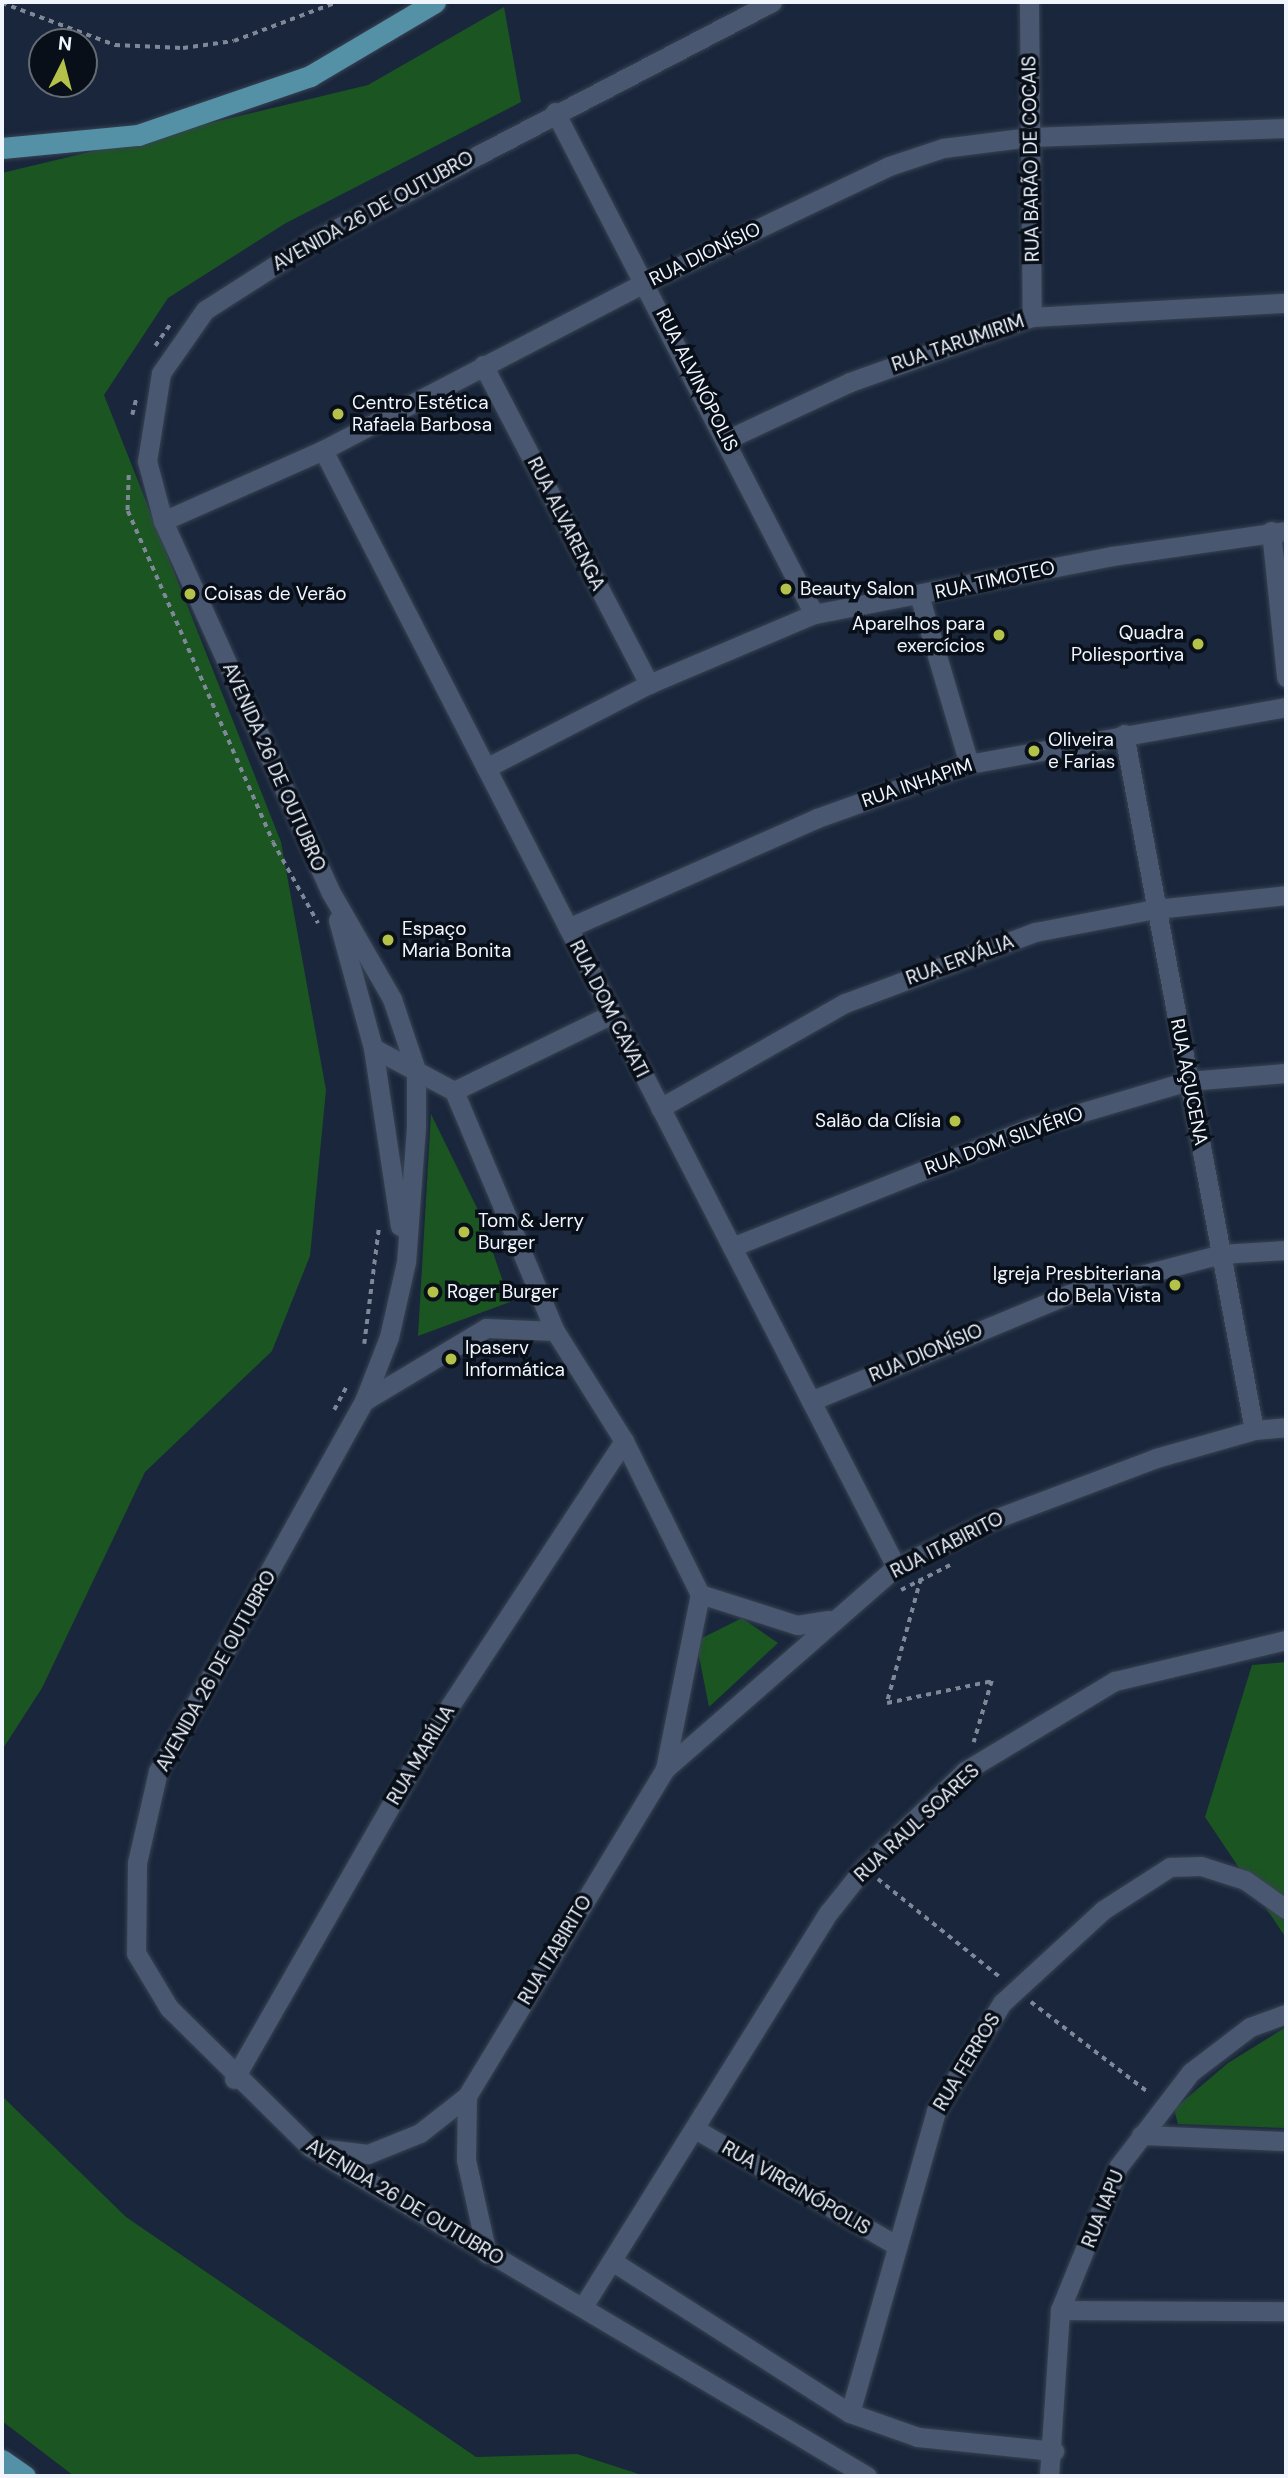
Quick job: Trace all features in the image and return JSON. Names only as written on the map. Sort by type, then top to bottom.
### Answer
[{"type":"main road","points":[[2,148],[138,135],[310,76],[435,2]]},
{"type":"main road","points":[[2,2460],[25,2476]]},
{"type":"street","name":"AVENIDA 26 DE OUTUBRO","points":[[772,2],[555,111],[313,241],[205,310],[161,373],[147,461],[163,521],[330,891],[392,999],[416,1070],[406,1262],[389,1337],[364,1401],[158,1771],[138,1863],[136,1953],[169,2008],[234,2078],[310,2147],[487,2254],[584,2305],[867,2476]]},
{"type":"street","name":"RUA BARÃO DE COCAIS","points":[[1029,2],[1032,317]]},
{"type":"street","name":"RUA ALVINÓPOLIS","points":[[555,111],[728,439],[814,614]]},
{"type":"street","name":"RUA DIONÍSIO","points":[[163,521],[323,450],[646,282],[889,166],[943,148],[1030,137],[1286,128]]},
{"type":"street","name":"RUA TARUMIRIM","points":[[728,439],[863,377],[1032,317],[1286,303]]},
{"type":"street","name":"RUA ALVARENGA","points":[[483,365],[649,684]]},
{"type":"street","name":"RUA DOM CAVATI","points":[[323,450],[896,1567]]},
{"type":"street","name":"RUA TIMOTEO","points":[[486,768],[649,684],[814,614],[1278,531]]},
{"type":"street","points":[[1278,531],[1286,677]]},
{"type":"street","points":[[919,596],[969,764]]},
{"type":"street","name":"RUA INHAPIM","points":[[568,928],[817,818],[969,764],[1286,707]]},
{"type":"street","name":"RUA AÇUCENA","points":[[1124,734],[1254,1430]]},
{"type":"street","name":"AVENIDA 26 DE OUTUBRO","points":[[330,891],[373,1048],[406,1262]]},
{"type":"street","name":"RUA ERVÁLIA","points":[[660,1108],[845,1003],[1035,932],[1157,909],[1286,895]]},
{"type":"street","points":[[454,1090],[612,1014]]},
{"type":"street","points":[[373,1048],[454,1090],[555,1331],[624,1441],[700,1594],[797,1625],[830,1620]]},
{"type":"street","name":"RUA DOM SILVÉRIO","points":[[732,1247],[1032,1127],[1188,1081],[1286,1073]]},
{"type":"street","name":"RUA DIONÍSIO","points":[[811,1401],[1069,1294],[1221,1254],[1286,1250]]},
{"type":"street","points":[[364,1401],[486,1328],[555,1331]]},
{"type":"street","name":"RUA ITABIRITO","points":[[310,2147],[368,2154],[420,2133],[467,2096],[665,1769],[830,1620],[896,1567],[992,1520],[1143,1462],[1254,1430],[1286,1427]]},
{"type":"street","name":"RUA MARÍLIA","points":[[234,2078],[434,1730],[624,1441]]},
{"type":"street","name":"RUA ITABIRITO","points":[[665,1769],[700,1594]]},
{"type":"street","name":"RUA RAUL SOARES","points":[[584,2305],[615,2263],[829,1912],[864,1868],[965,1771],[1115,1681],[1286,1640]]},
{"type":"street","name":"RUA FERROS","points":[[850,2413],[936,2111],[1016,1990],[1103,1910],[1170,1867],[1201,1866],[1245,1880],[1286,1909]]},
{"type":"street","name":"RUA IAPU","points":[[1049,2476],[1054,2451],[1059,2310],[1118,2167],[1191,2073],[1250,2027],[1286,2014]]},
{"type":"street","points":[[467,2096],[466,2160],[487,2254]]},
{"type":"street","name":"RUA VIRGINÓPOLIS","points":[[695,2129],[898,2246]]},
{"type":"street","points":[[1141,2135],[1286,2141]]},
{"type":"street","points":[[615,2263],[850,2413],[918,2437],[1054,2451]]},
{"type":"street","points":[[1059,2310],[1286,2311]]},
{"type":"path","points":[[2,3],[115,45],[183,48],[234,41],[337,2]]},
{"type":"path","points":[[151,357],[160,332],[180,316]]},
{"type":"path","points":[[132,420],[137,394]]},
{"type":"path","points":[[130,472],[128,511],[273,842],[320,927]]},
{"type":"path","points":[[363,1355],[380,1218]]},
{"type":"path","points":[[331,1416],[350,1380]]},
{"type":"path","points":[[929,1552],[887,1703],[992,1681],[965,1771]]},
{"type":"path","points":[[898,1592],[956,1561]]},
{"type":"path","points":[[864,1868],[1165,2105]]},
{"type":"green space","points":[[504,7],[521,102],[286,223],[168,298],[104,395],[281,842],[326,1090],[310,1256],[272,1351],[145,1472],[42,1688],[2,1750],[2,173],[368,85]]},
{"type":"green space","points":[[431,1114],[479,1212],[510,1302],[418,1336]]},
{"type":"green space","points":[[742,1618],[778,1643],[709,1707],[696,1641]]},
{"type":"green space","points":[[1286,1662],[1286,1938],[1205,1817],[1252,1665]]},
{"type":"green space","points":[[1286,2027],[1286,2128],[1178,2124],[1174,2109],[1228,2063]]},
{"type":"green space","points":[[2,2096],[126,2217],[476,2457],[577,2454],[645,2476],[74,2476],[2,2421]]},
{"type":"place","name":"Centro Estética Rafaela Barbosa","points":[[338,414]]},
{"type":"place","name":"Beauty Salon","points":[[786,589]]},
{"type":"place","name":"Coisas de Verão","points":[[190,594]]},
{"type":"place","name":"Aparelhos para exercícios","points":[[999,635]]},
{"type":"place","name":"Quadra Poliesportiva","points":[[1198,644]]},
{"type":"place","name":"Oliveira e Farias","points":[[1034,751]]},
{"type":"place","name":"Espaço Maria Bonita","points":[[388,940]]},
{"type":"place","name":"Salão da Clísia","points":[[955,1121]]},
{"type":"place","name":"Tom & Jerry Burger","points":[[464,1232]]},
{"type":"place","name":"Igreja Presbiteriana do Bela Vista","points":[[1175,1285]]},
{"type":"place","name":"Roger Burger","points":[[433,1292]]},
{"type":"place","name":"Ipaserv Informática","points":[[451,1359]]}]
